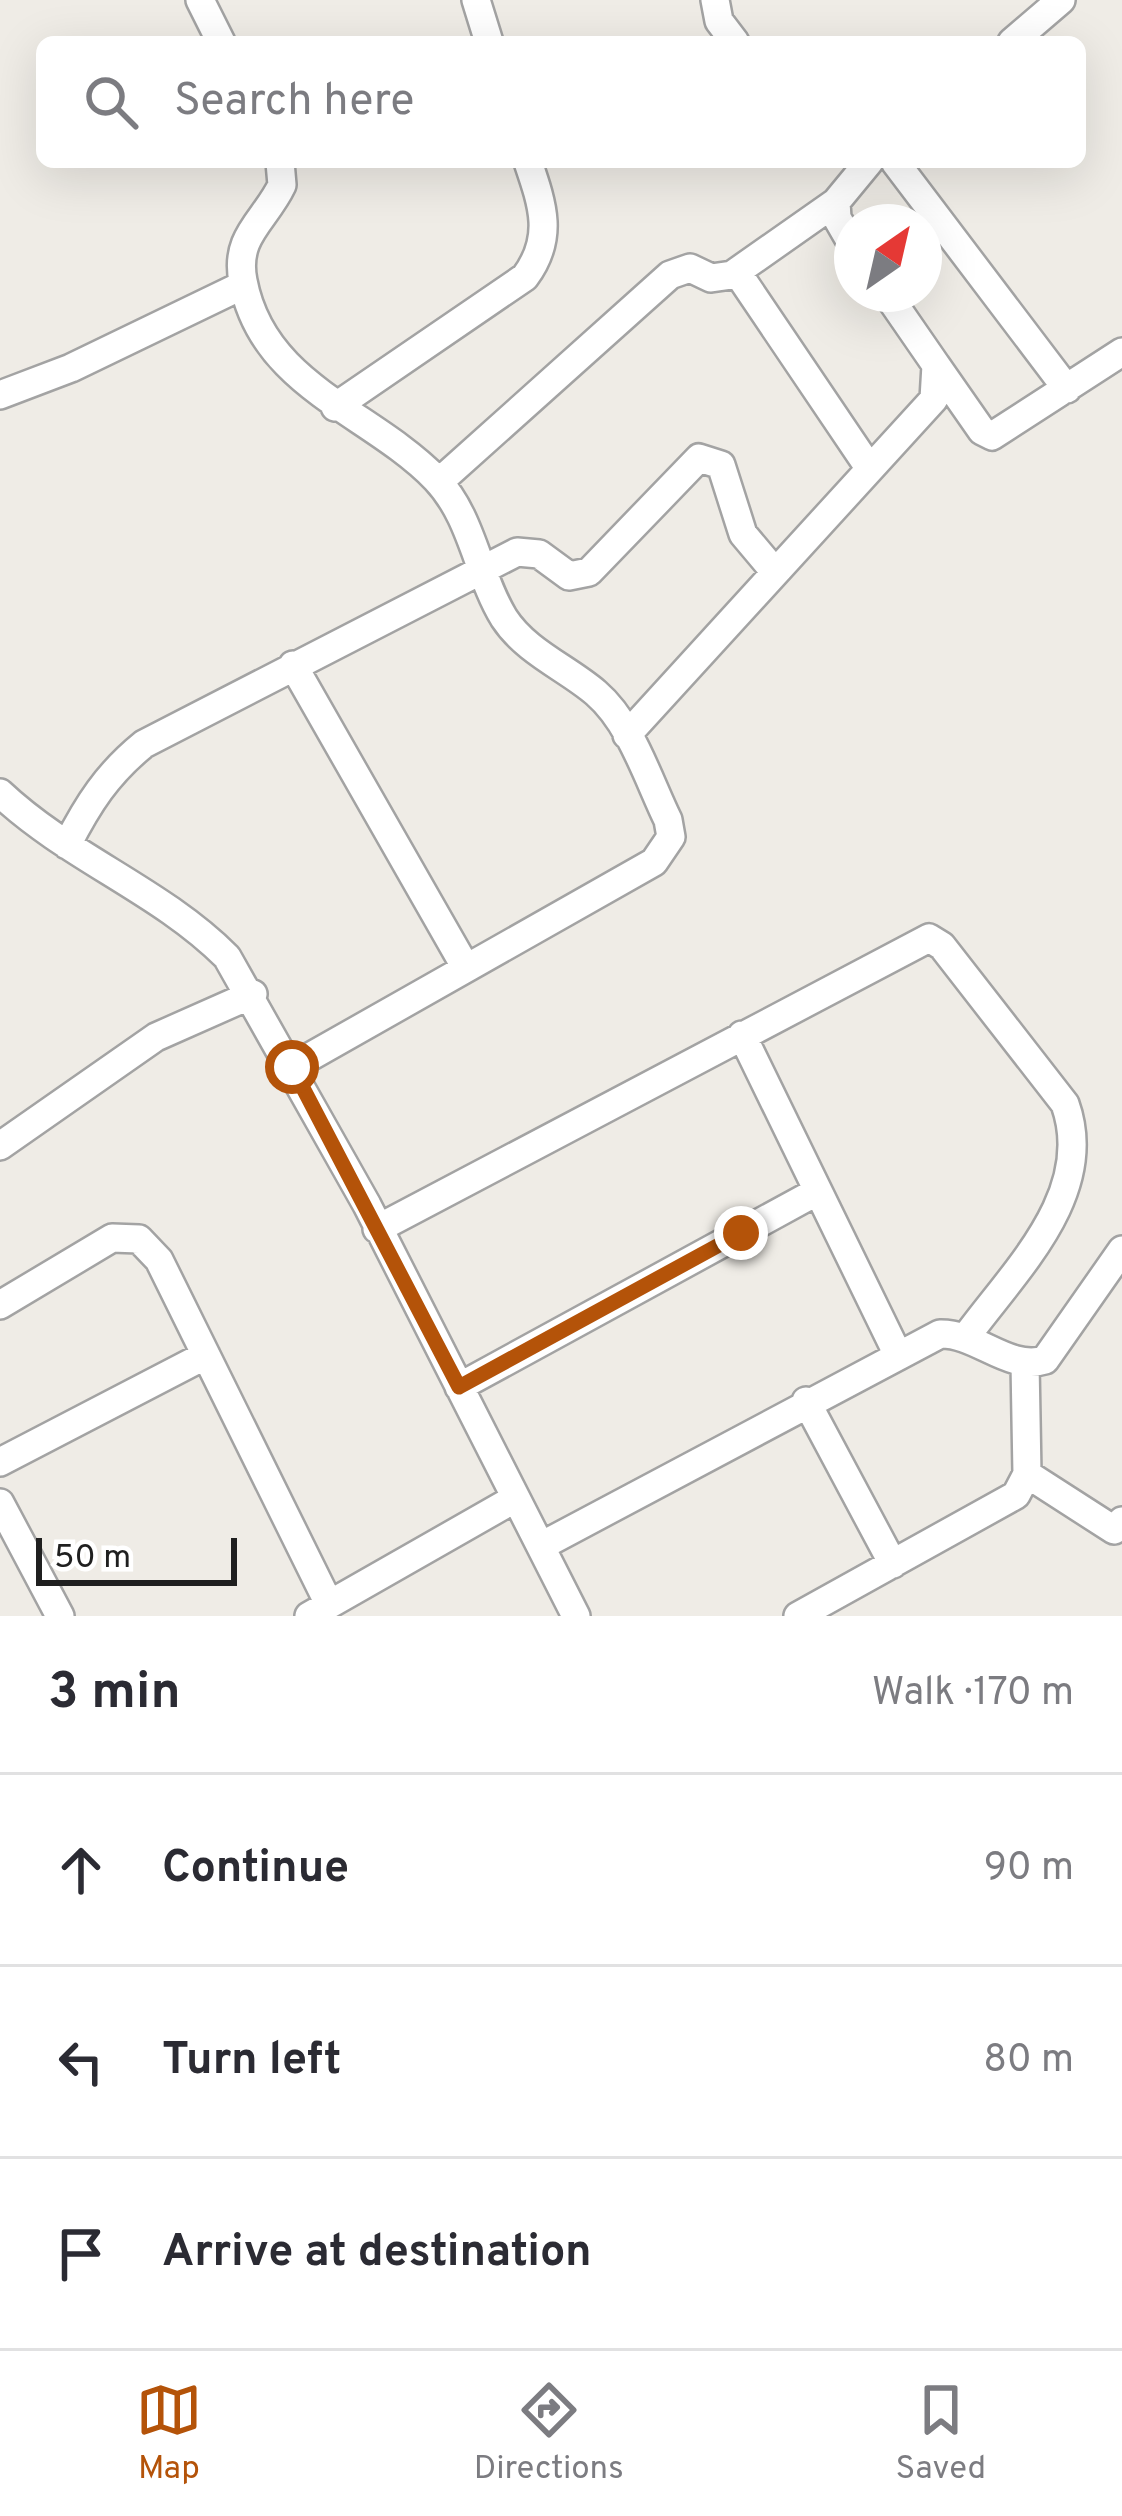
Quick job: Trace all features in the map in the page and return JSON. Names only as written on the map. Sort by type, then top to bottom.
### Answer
[{"type":"street","points":[[200,0],[218,36]]},
{"type":"street","points":[[476,0],[487,36]]},
{"type":"street","points":[[715,0],[719,21],[730,36]]},
{"type":"street","points":[[1019,36],[1061,0]]},
{"type":"street","points":[[281,168],[282,185],[251,225],[239,254],[243,285],[275,352],[335,407],[410,455],[439,482],[504,617],[518,634],[597,694],[627,735],[668,820],[671,837],[654,862],[292,1067]]},
{"type":"street","points":[[335,407],[525,278],[540,257],[546,232],[530,168]]},
{"type":"street","points":[[830,168],[841,194],[839,204]]},
{"type":"street","points":[[439,482],[670,274],[690,268],[722,278],[737,272],[841,194],[864,168]]},
{"type":"street","points":[[900,168],[1067,389]]},
{"type":"street","points":[[737,272],[870,469]]},
{"type":"street","points":[[0,395],[71,368],[243,285]]},
{"type":"street","points":[[899,312],[982,431],[992,436],[1122,352]]},
{"type":"street","points":[[627,735],[934,399],[936,365]]},
{"type":"street","points":[[67,845],[92,796],[144,744],[484,568],[529,550],[569,576],[580,576],[693,461],[706,457],[728,475],[743,534],[776,572]]},
{"type":"street","points":[[293,665],[466,968]]},
{"type":"street","points":[[0,793],[67,845],[198,927],[253,994],[576,1616]]},
{"type":"street","points":[[377,1229],[929,938],[942,946],[1065,1104],[1074,1150],[1061,1200],[966,1337]]},
{"type":"street","points":[[0,1146],[156,1036],[253,994]]},
{"type":"street","points":[[742,1035],[898,1354]]},
{"type":"street","points":[[459,1387],[818,1191]]},
{"type":"street","points":[[0,1305],[112,1238],[139,1239],[159,1260],[206,1355],[319,1610],[516,1498]]},
{"type":"street","points":[[541,1546],[806,1401],[940,1334],[966,1337],[1025,1363],[1045,1360],[1122,1250]]},
{"type":"street","points":[[0,1462],[206,1355]]},
{"type":"street","points":[[810,1613],[1007,1502],[1027,1474],[1025,1363]]},
{"type":"street","points":[[806,1401],[893,1564]]},
{"type":"street","points":[[1027,1474],[1114,1530],[1122,1521]]},
{"type":"street","points":[[0,1504],[60,1616]]},
{"type":"route","points":[[292,1067],[459,1387],[741,1233]]}]
